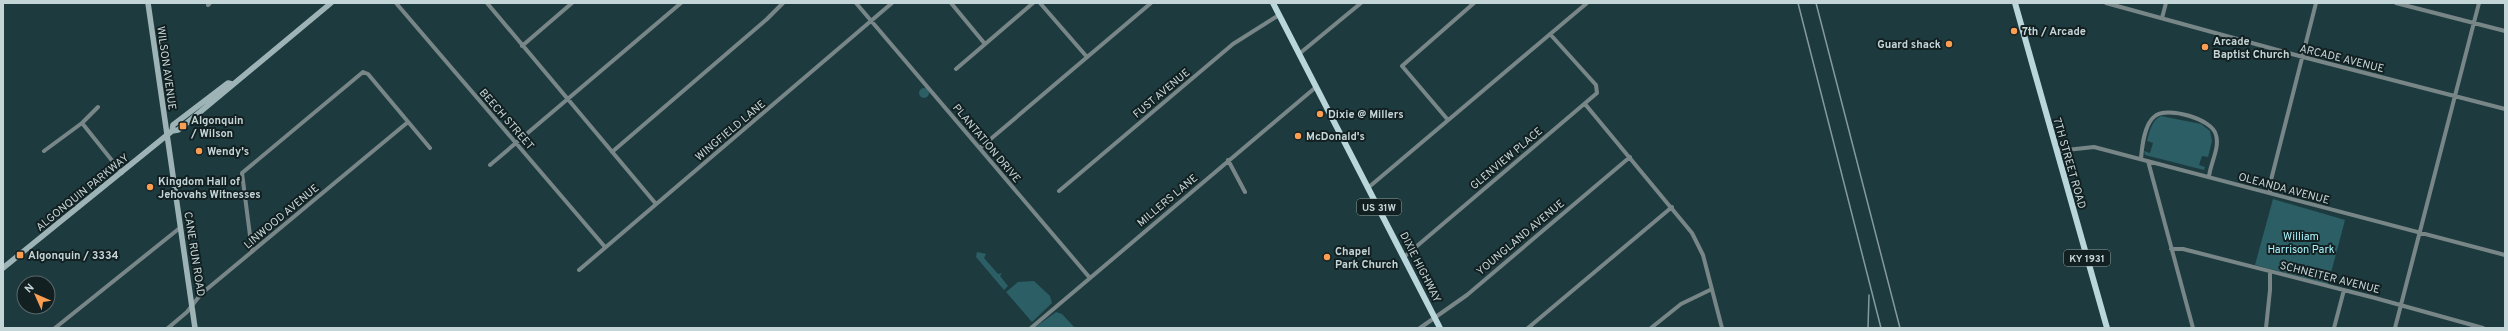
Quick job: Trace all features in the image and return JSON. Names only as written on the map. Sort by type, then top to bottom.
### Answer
[{"type":"main road","name":"WILSON AVENUE","points":[[148,3],[167,136]]},
{"type":"main road","name":"ALGONQUIN PARKWAY","points":[[3,268],[172,131],[178,130],[331,3]]},
{"type":"main road","name":"DIXIE HIGHWAY","points":[[1273,3],[1369,186],[1440,328]]},
{"type":"main road","name":"7TH STREET ROAD","points":[[2015,3],[2107,328]]},
{"type":"main road","name":"CANE RUN ROAD","points":[[167,136],[196,328]]},
{"type":"street","name":"BEECH STREET","points":[[396,3],[605,247]]},
{"type":"street","points":[[486,3],[656,204]]},
{"type":"street","points":[[522,46],[572,3]]},
{"type":"street","points":[[490,165],[681,3]]},
{"type":"street","points":[[612,152],[767,19],[783,3]]},
{"type":"street","name":"PLANTATION DRIVE","points":[[856,3],[1090,278]]},
{"type":"street","name":"WINGFIELD LANE","points":[[579,270],[892,3]]},
{"type":"street","points":[[951,3],[985,44]]},
{"type":"street","points":[[956,69],[1028,5],[1033,3]]},
{"type":"street","points":[[1040,3],[1087,57]]},
{"type":"street","points":[[980,148],[1151,3]]},
{"type":"street","points":[[1299,54],[1362,3]]},
{"type":"street","points":[[1448,120],[1402,66],[1474,3]]},
{"type":"street","points":[[1369,186],[1587,3]]},
{"type":"street","name":"ARCADE AVENUE","points":[[2106,3],[2303,58],[2455,95],[2505,109]]},
{"type":"street","points":[[2162,18],[2166,3]]},
{"type":"street","points":[[2270,193],[2270,184],[2316,3]]},
{"type":"street","points":[[2396,3],[2505,31]]},
{"type":"street","points":[[2395,328],[2479,3]]},
{"type":"street","name":"FUST AVENUE","points":[[1059,191],[1233,44],[1279,15]]},
{"type":"street","name":"GLENVIEW PLACE","points":[[1404,257],[1585,104],[1597,90],[1596,85],[1550,34]]},
{"type":"street","points":[[252,251],[242,173],[363,72],[368,74],[430,148]]},
{"type":"street","name":"MILLERS LANE","points":[[1031,328],[1228,160],[1275,124],[1316,87]]},
{"type":"street","points":[[1585,104],[1687,225],[1700,246],[1722,328]]},
{"type":"street","points":[[44,151],[82,124],[98,107]]},
{"type":"street","points":[[2141,159],[2149,122],[2155,115],[2167,112],[2197,119],[2211,125],[2217,136],[2209,178]]},
{"type":"street","name":"LINWOOD AVENUE","points":[[168,328],[187,312],[201,294],[408,122]]},
{"type":"street","points":[[82,124],[122,172]]},
{"type":"street","name":"OLEANDA AVENUE","points":[[2057,151],[2094,147],[2505,255]]},
{"type":"street","name":"YOUNGLAND AVENUE","points":[[1420,328],[1467,295],[1630,157]]},
{"type":"street","points":[[1228,160],[1244,192]]},
{"type":"street","points":[[2148,161],[2193,328]]},
{"type":"street","points":[[1528,328],[1672,207]]},
{"type":"street","points":[[55,328],[181,227]]},
{"type":"street","name":"SCHNEITER AVENUE","points":[[2171,249],[2183,249],[2344,290],[2464,326],[2483,328]]},
{"type":"street","points":[[2266,328],[2270,290],[2270,272]]},
{"type":"street","points":[[1651,328],[1681,304],[1712,289]]},
{"type":"street","points":[[2334,328],[2344,290]]},
{"type":"green space","points":[[922,88],[926,88],[928,89],[928,97],[922,98],[919,95],[919,91]]},
{"type":"green space","points":[[2161,116],[2201,124],[2210,131],[2212,141],[2208,157],[2202,156],[2199,165],[2205,167],[2204,170],[2145,155],[2144,151],[2150,153],[2153,143],[2147,141],[2151,127]]},
{"type":"green space","name":"William Harrison Park","points":[[2273,199],[2345,220],[2328,284],[2255,265]]},
{"type":"green space","points":[[977,252],[986,254],[984,258],[998,274],[1002,273],[1000,276],[1008,286],[1004,290],[976,257]]},
{"type":"green space","points":[[1034,281],[1050,296],[1052,303],[1032,322],[1006,292],[1018,282]]},
{"type":"green space","points":[[1056,312],[1062,314],[1075,328],[1034,328]]},
{"type":"railway","points":[[1798,3],[1881,328]]},
{"type":"railway","points":[[1816,3],[1900,328]]},
{"type":"railway","points":[[1868,328],[1869,295]]},
{"type":"place","name":"7th / Arcade","points":[[2014,31]]},
{"type":"place","name":"Guard shack","points":[[1949,44]]},
{"type":"place","name":"Arcade Baptist Church","points":[[2205,47]]},
{"type":"place","name":"Dixie @ Millers","points":[[1320,114]]},
{"type":"place","name":"Algonquin / Wilson","points":[[183,126]]},
{"type":"place","name":"McDonald's","points":[[1298,136]]},
{"type":"place","name":"Wendy's","points":[[199,151]]},
{"type":"place","name":"Kingdom Hall of Jehovahs Witnesses","points":[[150,187]]},
{"type":"place","name":"Algonquin / 3334","points":[[20,255]]},
{"type":"place","name":"Chapel Park Church","points":[[1327,257]]}]
